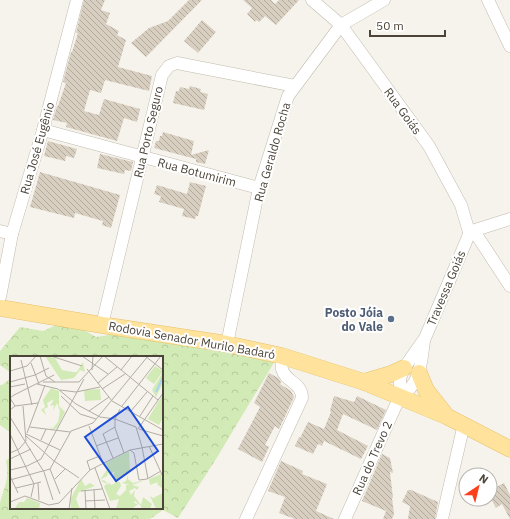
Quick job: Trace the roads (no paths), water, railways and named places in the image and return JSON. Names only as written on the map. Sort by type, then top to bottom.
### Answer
[{"type":"main road","name":"Rodovia Senador Murilo Badaró","points":[[0,308],[227,344],[282,356],[364,382],[400,396],[464,424],[510,449]]},
{"type":"main road","points":[[364,382],[411,370],[446,416]]},
{"type":"street","name":"Rua José Eugênio","points":[[0,297],[12,234],[43,130],[77,0]]},
{"type":"street","name":"Rua Goiás","points":[[312,0],[341,25],[429,146],[461,206],[470,233],[510,286]]},
{"type":"street","name":"Rua Geraldo Rocha","points":[[227,344],[259,188],[288,96],[341,25],[384,0]]},
{"type":"street","points":[[488,0],[510,46]]},
{"type":"street","name":"Rua Porto Seguro","points":[[102,325],[162,75],[169,66],[178,63],[295,86]]},
{"type":"street","name":"Rua Botumirim","points":[[43,130],[259,188]]},
{"type":"street","points":[[470,233],[510,219]]},
{"type":"street","points":[[0,230],[12,234]]},
{"type":"street","name":"Travessa Goiás","points":[[400,396],[412,388],[411,370],[470,233]]},
{"type":"street","points":[[246,519],[302,398],[300,388],[284,374],[282,370],[282,356]]},
{"type":"street","name":"Rua do Trevo 2","points":[[345,519],[400,396]]},
{"type":"street","points":[[442,519],[464,424]]},
{"type":"place","name":"Posto Jóia do Vale","points":[[391,319]]}]
